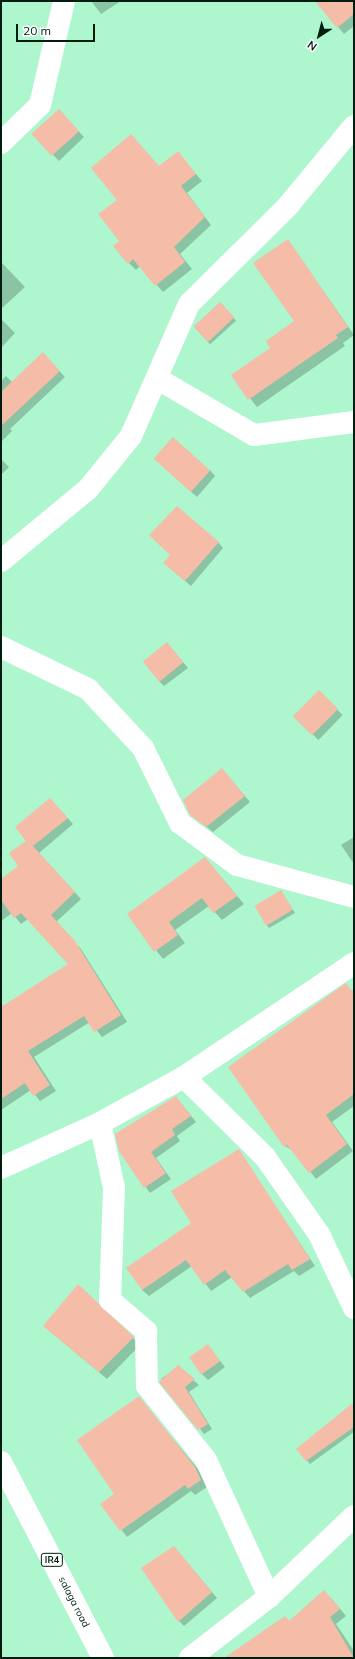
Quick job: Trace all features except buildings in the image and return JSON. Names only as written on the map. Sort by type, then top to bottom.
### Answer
[{"type":"street","points":[[1,143],[40,105],[64,1]]},
{"type":"street","points":[[1,561],[88,489],[131,436],[158,379],[189,304],[287,207],[354,126]]},
{"type":"street","points":[[158,379],[254,435],[354,422]]},
{"type":"street","points":[[1,647],[88,689],[143,748],[180,823],[237,865],[354,897]]},
{"type":"street","points":[[1,1168],[100,1123],[184,1077],[354,963]]},
{"type":"street","points":[[184,1077],[265,1157],[319,1234],[354,1308]]},
{"type":"street","points":[[100,1123],[114,1188],[110,1300],[146,1331],[147,1386],[206,1460],[269,1598]]},
{"type":"street","name":"salaga road","points":[[2,1464],[103,1658]]},
{"type":"street","points":[[190,1658],[269,1598],[350,1527]]}]
